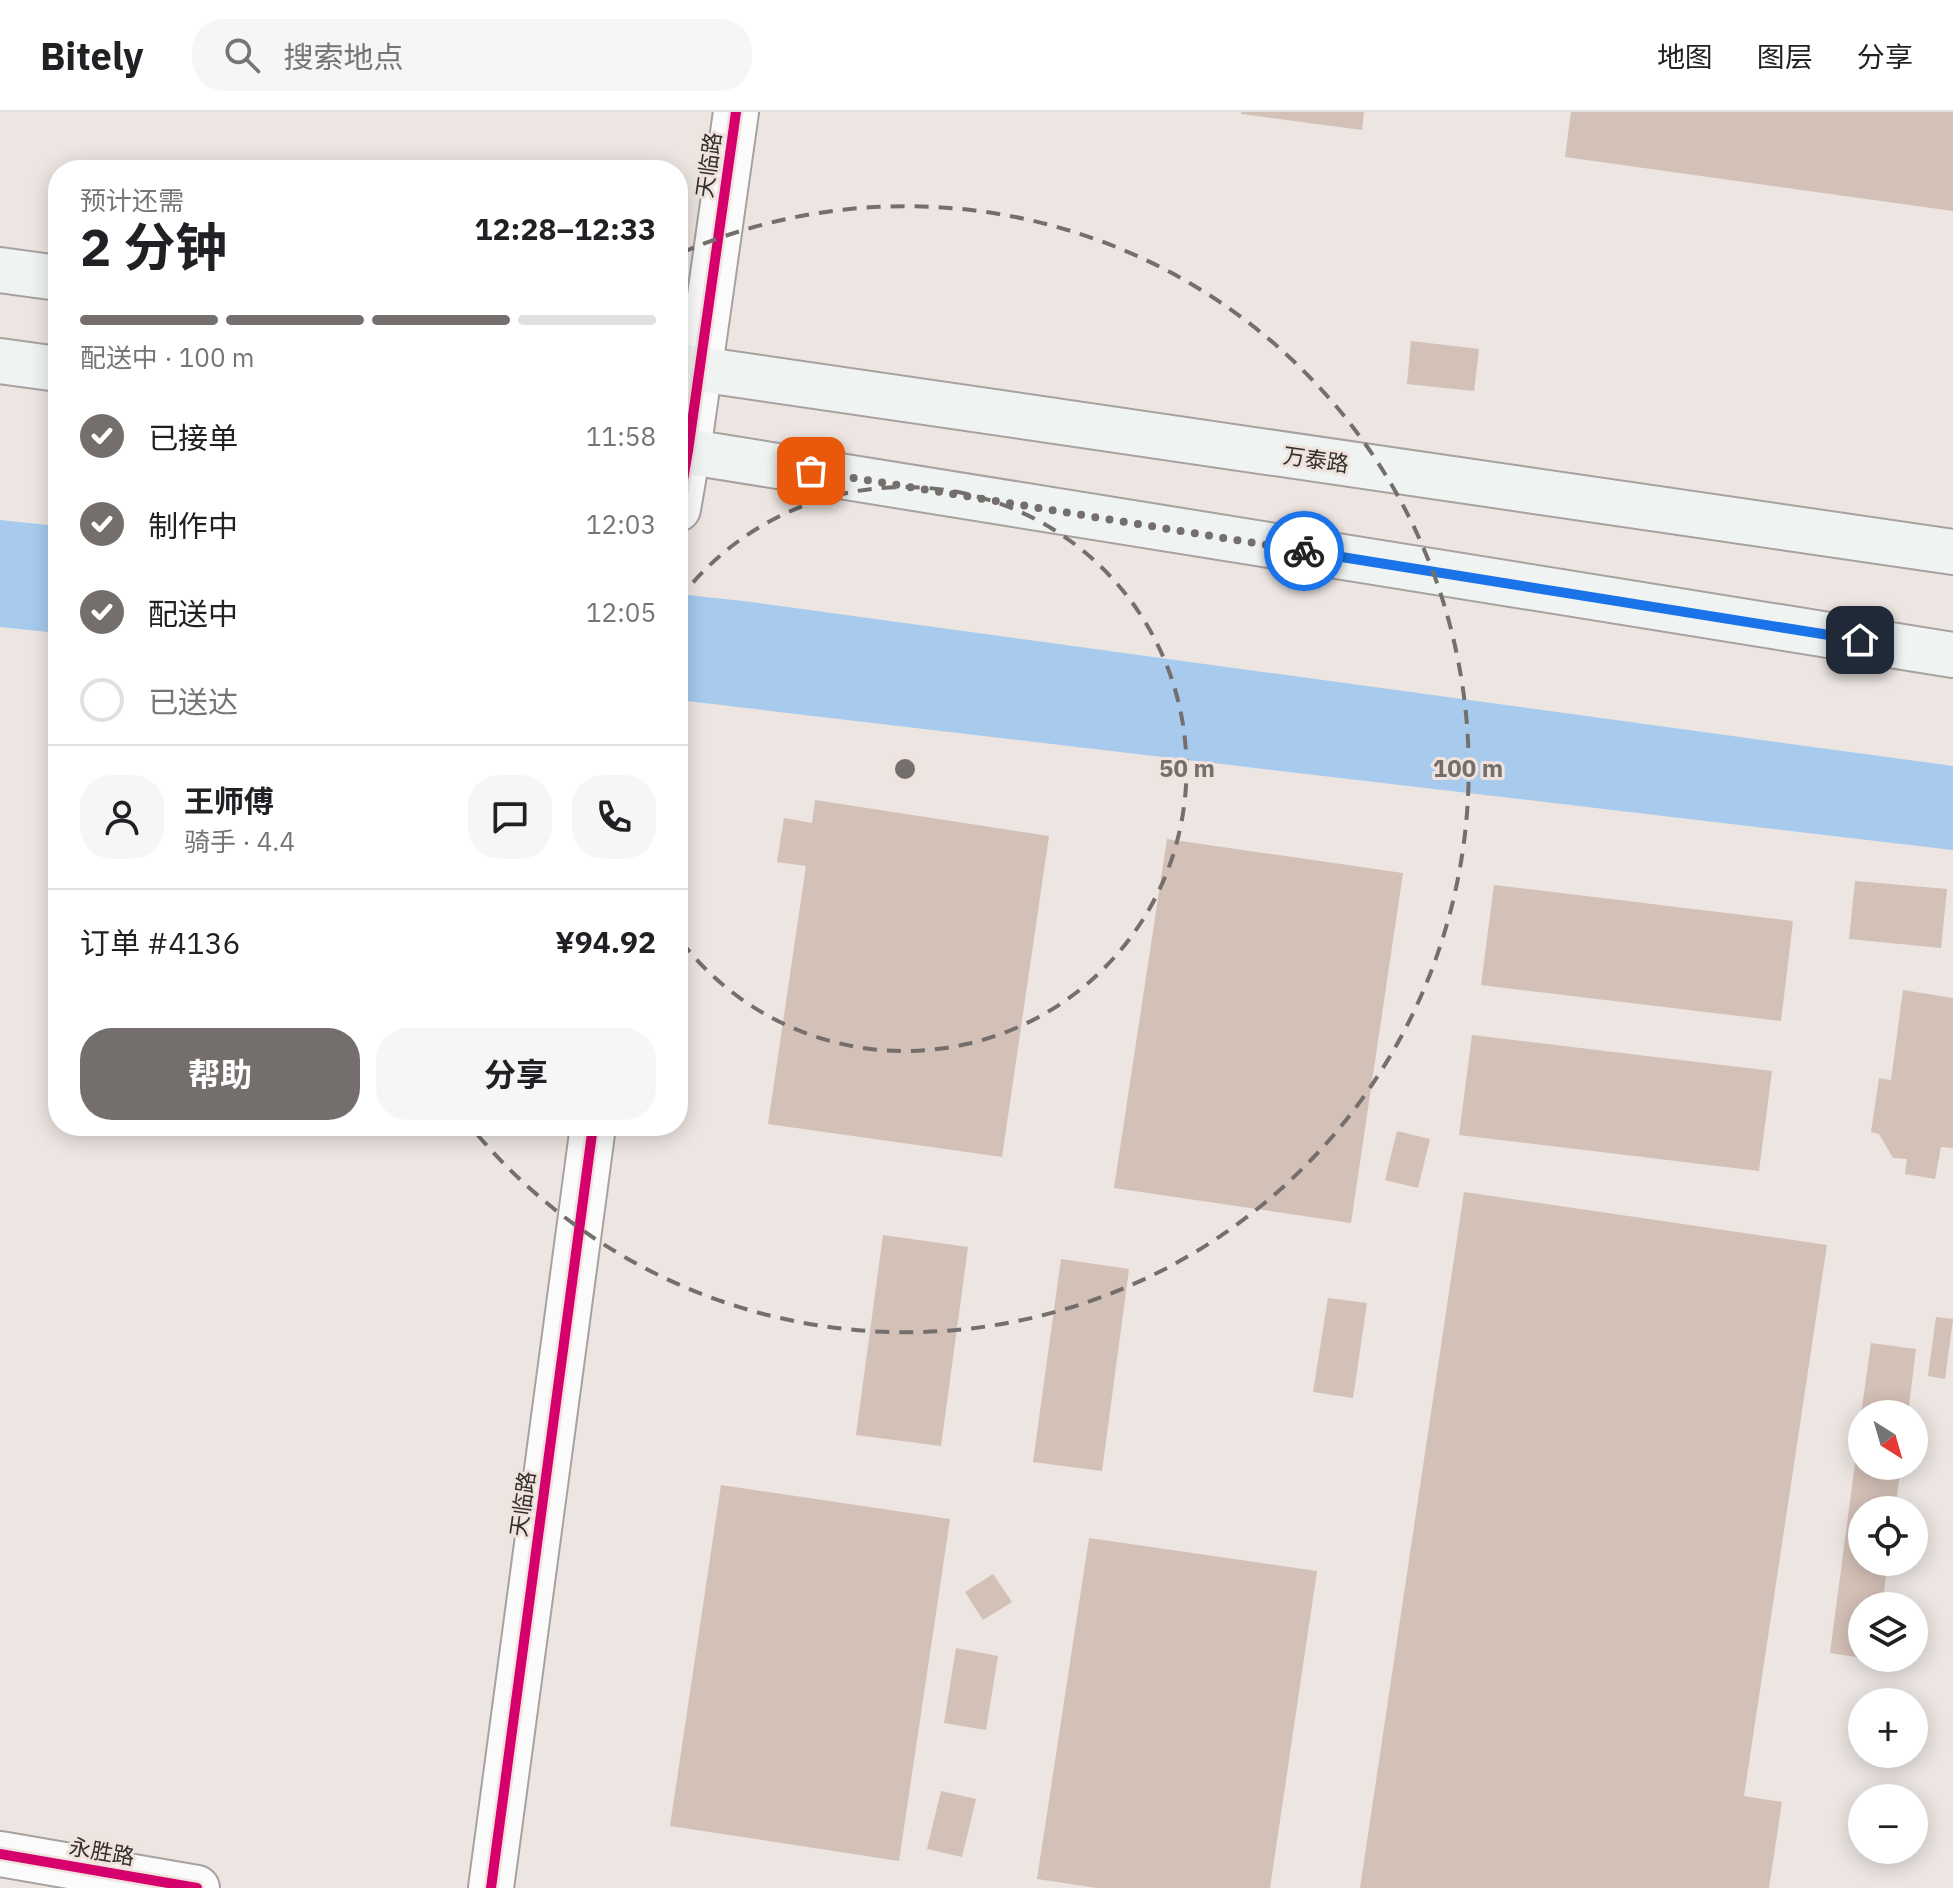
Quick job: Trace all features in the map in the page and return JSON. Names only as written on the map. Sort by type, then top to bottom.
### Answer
[{"type":"main road","points":[[0,270],[48,277]]},
{"type":"main road","points":[[0,361],[48,368]]},
{"type":"main road","name":"万泰路","points":[[689,368],[1953,552]]},
{"type":"main road","points":[[688,452],[1953,655]]},
{"type":"street","name":"天临路","points":[[689,368],[736,112]]},
{"type":"street","name":"天临路","points":[[491,1888],[592,1136]]},
{"type":"street","name":"永胜路","points":[[0,1854],[197,1888]]},
{"type":"water","points":[[0,520],[48,525],[48,632],[0,627]]},
{"type":"water","points":[[688,595],[1953,766],[1953,850],[688,701]]},
{"type":"building","points":[[1241,112],[1364,112],[1362,130]]},
{"type":"building","points":[[1571,112],[1953,112],[1953,211],[1565,157]]},
{"type":"building","points":[[1411,341],[1479,349],[1474,391],[1407,384]]},
{"type":"building","points":[[815,800],[1049,836],[1002,1157],[768,1124],[806,866],[777,862],[784,818],[812,823]]},
{"type":"building","points":[[1167,839],[1403,873],[1351,1223],[1114,1188]]},
{"type":"building","points":[[1855,881],[1947,889],[1941,948],[1849,939]]},
{"type":"building","points":[[1494,885],[1793,921],[1781,1021],[1481,985]]},
{"type":"building","points":[[1903,990],[1953,998],[1953,1148],[1941,1147],[1935,1179],[1905,1174],[1907,1159],[1893,1158],[1879,1134],[1871,1132],[1879,1078],[1891,1080]]},
{"type":"building","points":[[1472,1035],[1772,1071],[1759,1171],[1459,1135]]},
{"type":"building","points":[[1397,1131],[1430,1139],[1418,1188],[1385,1180]]},
{"type":"building","points":[[1464,1192],[1827,1245],[1744,1796],[1782,1802],[1769,1888],[1360,1888]]},
{"type":"building","points":[[883,1235],[968,1247],[941,1446],[856,1435]]},
{"type":"building","points":[[1061,1259],[1129,1269],[1102,1471],[1033,1462]]},
{"type":"building","points":[[1328,1298],[1367,1303],[1353,1398],[1313,1392]]},
{"type":"building","points":[[1936,1317],[1953,1319],[1945,1379],[1928,1376]]},
{"type":"building","points":[[1871,1343],[1916,1349],[1910,1400],[1863,1400]]},
{"type":"building","points":[[1853,1480],[1899,1480],[1897,1496],[1851,1496]]},
{"type":"building","points":[[721,1485],[950,1519],[899,1861],[670,1826]]},
{"type":"building","points":[[1848,1516],[1848,1576],[1886,1576],[1884,1592],[1848,1592],[1848,1656],[1830,1653]]},
{"type":"building","points":[[1089,1538],[1317,1571],[1270,1888],[1097,1888],[1037,1879]]},
{"type":"building","points":[[993,1574],[1012,1602],[983,1620],[965,1592]]},
{"type":"building","points":[[956,1648],[998,1656],[986,1730],[944,1723]]},
{"type":"building","points":[[941,1791],[976,1799],[962,1857],[927,1849]]},
{"type":"cycle path","points":[[688,451],[736,112]]},
{"type":"cycle path","points":[[491,1888],[592,1136]]},
{"type":"cycle path","points":[[0,1854],[197,1888]]},
{"type":"way so far","points":[[811,471],[1304,551]]},
{"type":"route","points":[[1304,551],[1860,640]]}]
